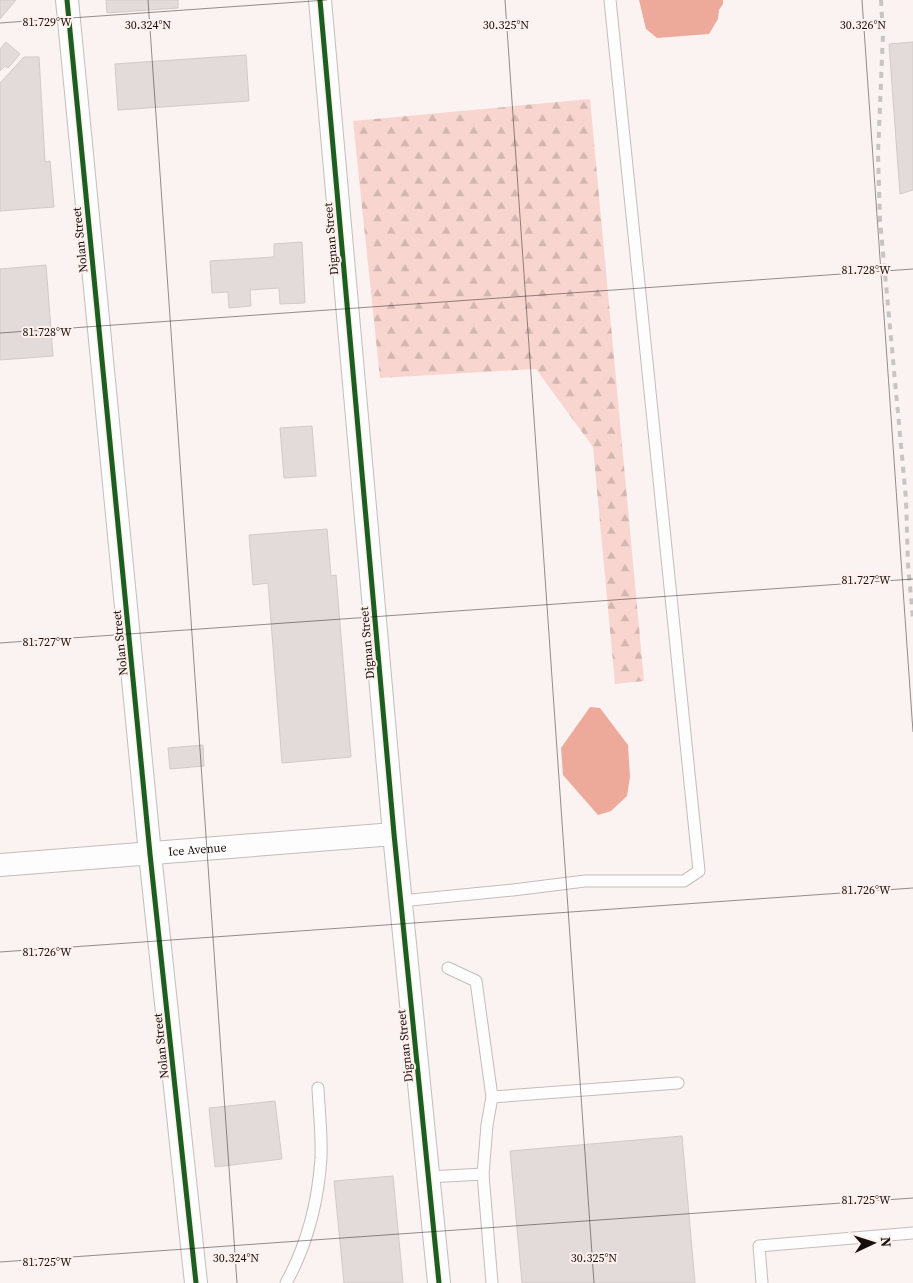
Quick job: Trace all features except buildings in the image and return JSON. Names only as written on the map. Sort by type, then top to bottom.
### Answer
[{"type":"street","name":"Nolan Street","points":[[67,0],[150,854],[196,1283]]},
{"type":"street","name":"Dignan Street","points":[[320,0],[394,834],[439,1283]]},
{"type":"street","name":"Ice Avenue","points":[[0,865],[394,834]]},
{"type":"lane","points":[[401,901],[585,881],[684,881],[700,871],[610,0]]},
{"type":"lane","points":[[448,968],[476,981],[492,1097],[482,1174],[492,1283]]},
{"type":"lane","points":[[492,1097],[678,1083]]},
{"type":"lane","points":[[286,1283],[300,1259],[311,1226],[317,1191],[321,1157],[318,1088]]},
{"type":"lane","points":[[428,1177],[482,1174]]},
{"type":"lane","points":[[762,1283],[759,1246],[913,1233]]},
{"type":"green space","points":[[590,99],[644,681],[615,684],[593,447],[536,369],[380,378],[353,121]]},
{"type":"shaded area","points":[[639,0],[723,0],[723,4],[719,10],[718,19],[709,34],[657,38],[646,29]]},
{"type":"shaded area","points":[[590,707],[600,708],[628,745],[630,777],[627,796],[611,811],[598,815],[563,775],[561,748]]},
{"type":"railway","points":[[881,0],[883,34],[878,154],[880,220],[906,499],[908,565],[913,618]]},
{"type":"cycle path","points":[[67,0],[150,854],[196,1283]]},
{"type":"cycle path","points":[[320,0],[394,834],[439,1283]]}]
